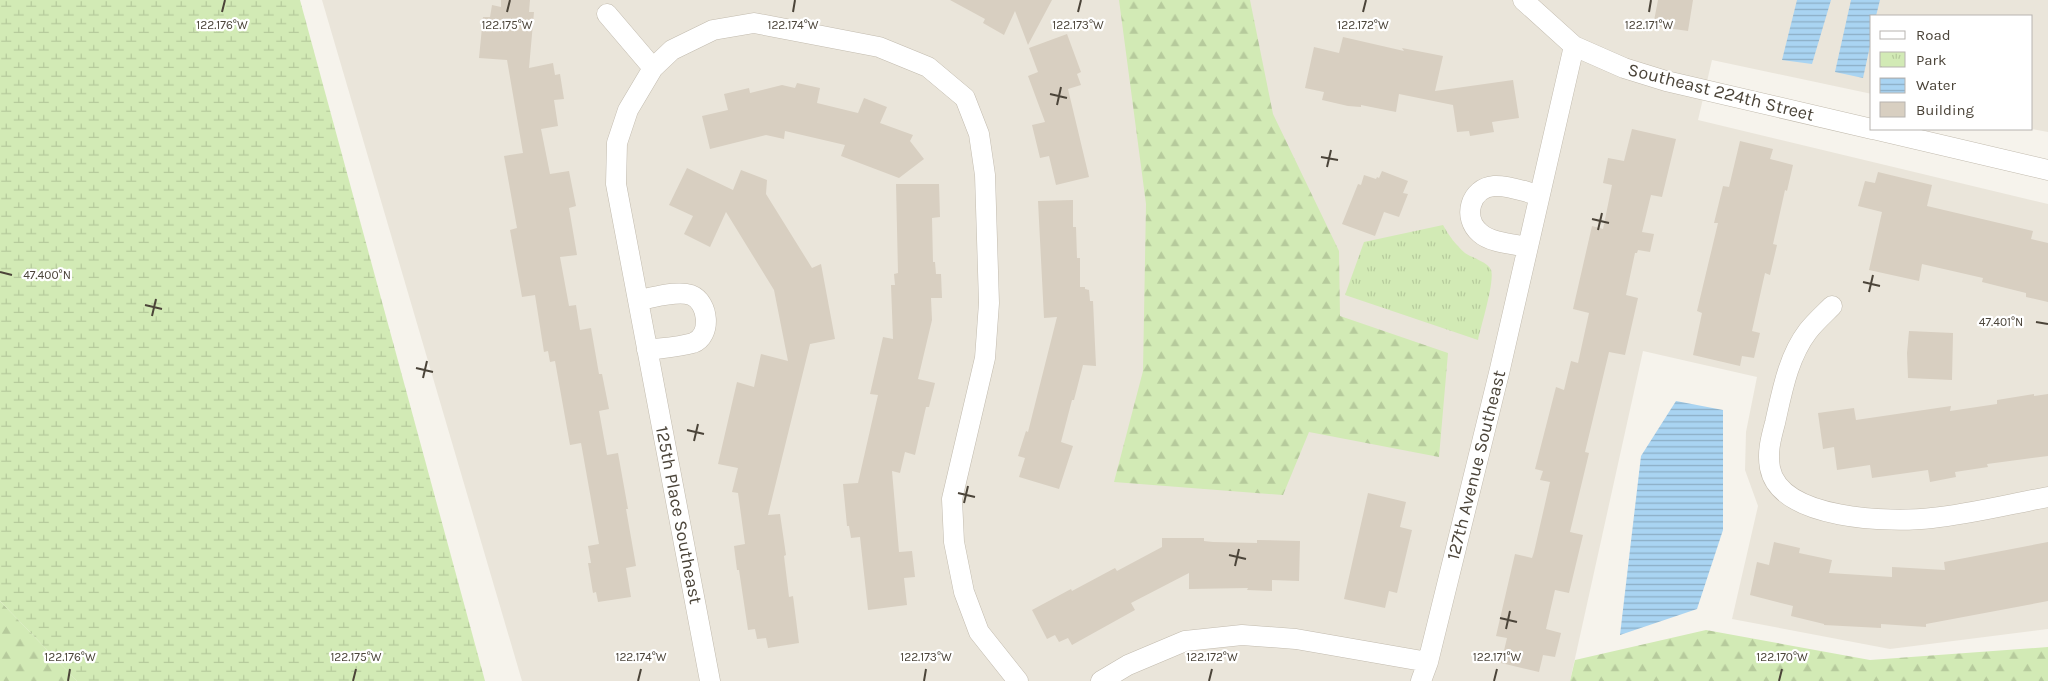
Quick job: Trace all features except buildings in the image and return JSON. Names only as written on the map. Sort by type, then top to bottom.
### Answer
[{"type":"street","name":"Southeast 224th Street","points":[[1523,0],[1574,46],[1624,68],[1666,81],[1870,129]]},
{"type":"street","points":[[607,14],[653,68]]},
{"type":"street","name":"125th Place Southeast","points":[[710,681],[616,184],[617,143],[628,110],[653,68],[672,50],[713,30],[754,23],[879,47],[928,67],[966,98],[979,134],[985,175],[989,303],[985,358],[952,499],[954,542],[964,592],[979,632],[1018,681]]},
{"type":"street","name":"127th Avenue Southeast","points":[[1421,681],[1428,662],[1500,369],[1574,46]]},
{"type":"street","name":"Southeast 224th Street","points":[[1876,130],[2048,170]]},
{"type":"street","points":[[1528,247],[1481,234],[1472,222],[1470,206],[1482,190],[1492,186],[1540,195]]},
{"type":"street","points":[[638,300],[678,294],[692,296],[699,301],[706,312],[704,332],[695,342],[647,350]]},
{"type":"street","points":[[1832,306],[1808,332],[1788,368],[1768,449],[1770,469],[1777,484],[1792,498],[1830,512],[1864,518],[1894,519],[1931,518],[2048,497]]},
{"type":"street","points":[[1101,681],[1128,665],[1185,641],[1242,635],[1296,639],[1428,662]]},
{"type":"shaded area","points":[[322,0],[2048,0],[2048,132],[2033,129],[2033,15],[1870,15],[1870,94],[1712,60],[1698,120],[2048,204],[2048,629],[1890,649],[1732,619],[1758,506],[1745,470],[1746,432],[1757,377],[1643,351],[1570,681],[522,681]]},
{"type":"green space","points":[[0,0],[300,0],[485,681],[77,681],[0,601]]},
{"type":"green space","points":[[1119,0],[1250,0],[1273,114],[1339,251],[1340,316],[1448,353],[1439,457],[1309,432],[1283,495],[1114,482],[1143,371],[1146,204]]},
{"type":"green space","points":[[1443,225],[1465,253],[1480,260],[1491,270],[1491,284],[1478,340],[1345,295],[1364,242]]},
{"type":"green space","points":[[0,601],[77,681],[0,681]]},
{"type":"green space","points":[[1706,630],[1870,660],[2048,647],[2048,681],[1570,681],[1575,660]]},
{"type":"water","points":[[1797,0],[1831,0],[1812,64],[1782,60]]},
{"type":"water","points":[[1851,0],[1880,0],[1876,15],[1870,15],[1870,46],[1863,78],[1835,72]]},
{"type":"water","points":[[1676,401],[1723,410],[1723,530],[1697,609],[1620,635],[1641,456]]}]
